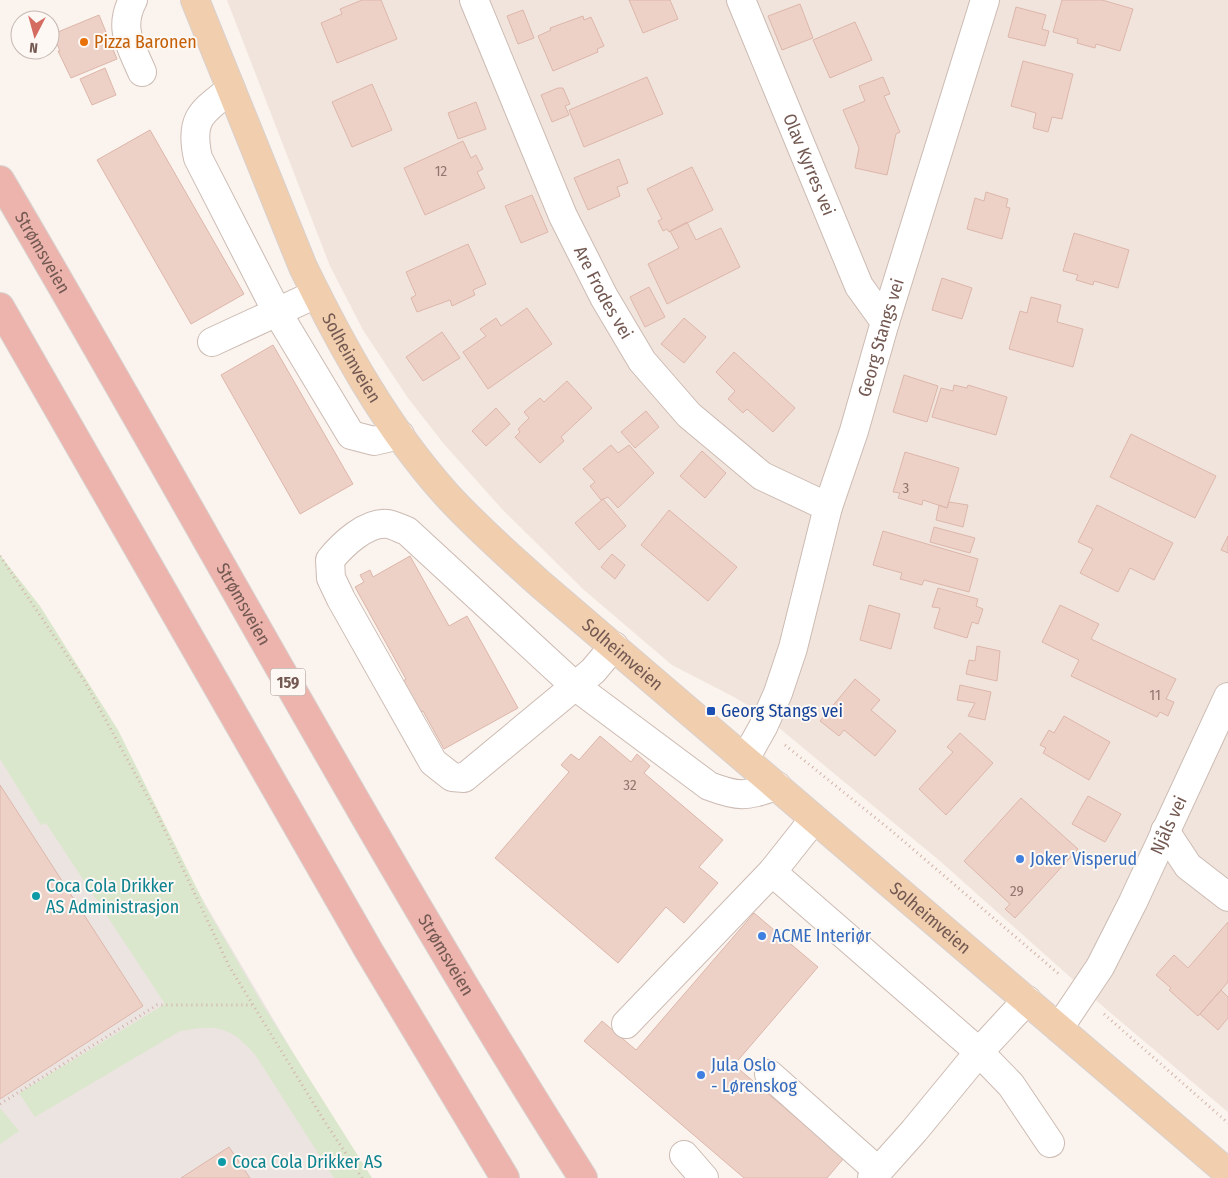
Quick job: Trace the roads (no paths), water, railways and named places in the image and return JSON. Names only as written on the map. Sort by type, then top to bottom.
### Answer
[{"type":"highway","name":"Strømsveien","points":[[0,180],[73,304],[422,918],[584,1178]]},
{"type":"highway","points":[[0,307],[370,952],[505,1178]]},
{"type":"main road","name":"Solheimveien","points":[[194,0],[303,267],[316,294],[358,372],[400,435],[446,493],[487,537],[1228,1173]]},
{"type":"street","points":[[132,0],[127,10],[125,29],[142,72]]},
{"type":"street","name":"Are Frodes vei","points":[[474,0],[563,216],[604,297],[642,361],[690,415],[762,476],[828,507]]},
{"type":"street","name":"Olav Kyrres vei","points":[[741,0],[859,286],[885,322]]},
{"type":"street","name":"Georg Stangs vei","points":[[745,759],[763,727],[778,693],[793,648],[828,507],[854,431],[885,322],[985,0]]},
{"type":"street","points":[[231,89],[204,110],[197,123],[194,139],[198,158],[277,312],[351,435],[374,441],[400,435]]},
{"type":"street","points":[[212,342],[316,294]]},
{"type":"street","points":[[614,646],[594,671],[576,686],[464,778],[452,777],[433,762],[341,600],[331,578],[330,560],[342,545],[361,531],[387,524],[407,531],[576,686],[709,786],[735,796],[748,795],[777,786]]},
{"type":"street","name":"Njåls vei","points":[[1059,1028],[1083,995],[1100,967],[1133,902],[1165,831],[1220,733],[1228,697]]},
{"type":"street","points":[[626,1024],[772,872],[814,818]]},
{"type":"street","points":[[1165,831],[1188,866],[1228,897]]},
{"type":"street","points":[[772,872],[979,1052],[1011,1085],[1050,1143]]},
{"type":"street","points":[[769,1074],[875,1175],[914,1132],[979,1052],[1027,1000]]},
{"type":"street","points":[[684,1155],[704,1178]]},
{"type":"place","name":"Pizza Baronen","points":[[84,42]]},
{"type":"place","name":"Georg Stangs vei","points":[[711,711]]},
{"type":"place","name":"Joker Visperud","points":[[1020,859]]},
{"type":"place","name":"Coca Cola Drikker AS Administrasjon","points":[[36,896]]},
{"type":"place","name":"ACME Interiør","points":[[762,936]]},
{"type":"place","name":"Jula Oslo - Lørenskog","points":[[701,1075]]},
{"type":"place","name":"Coca Cola Drikker AS","points":[[222,1162]]}]
